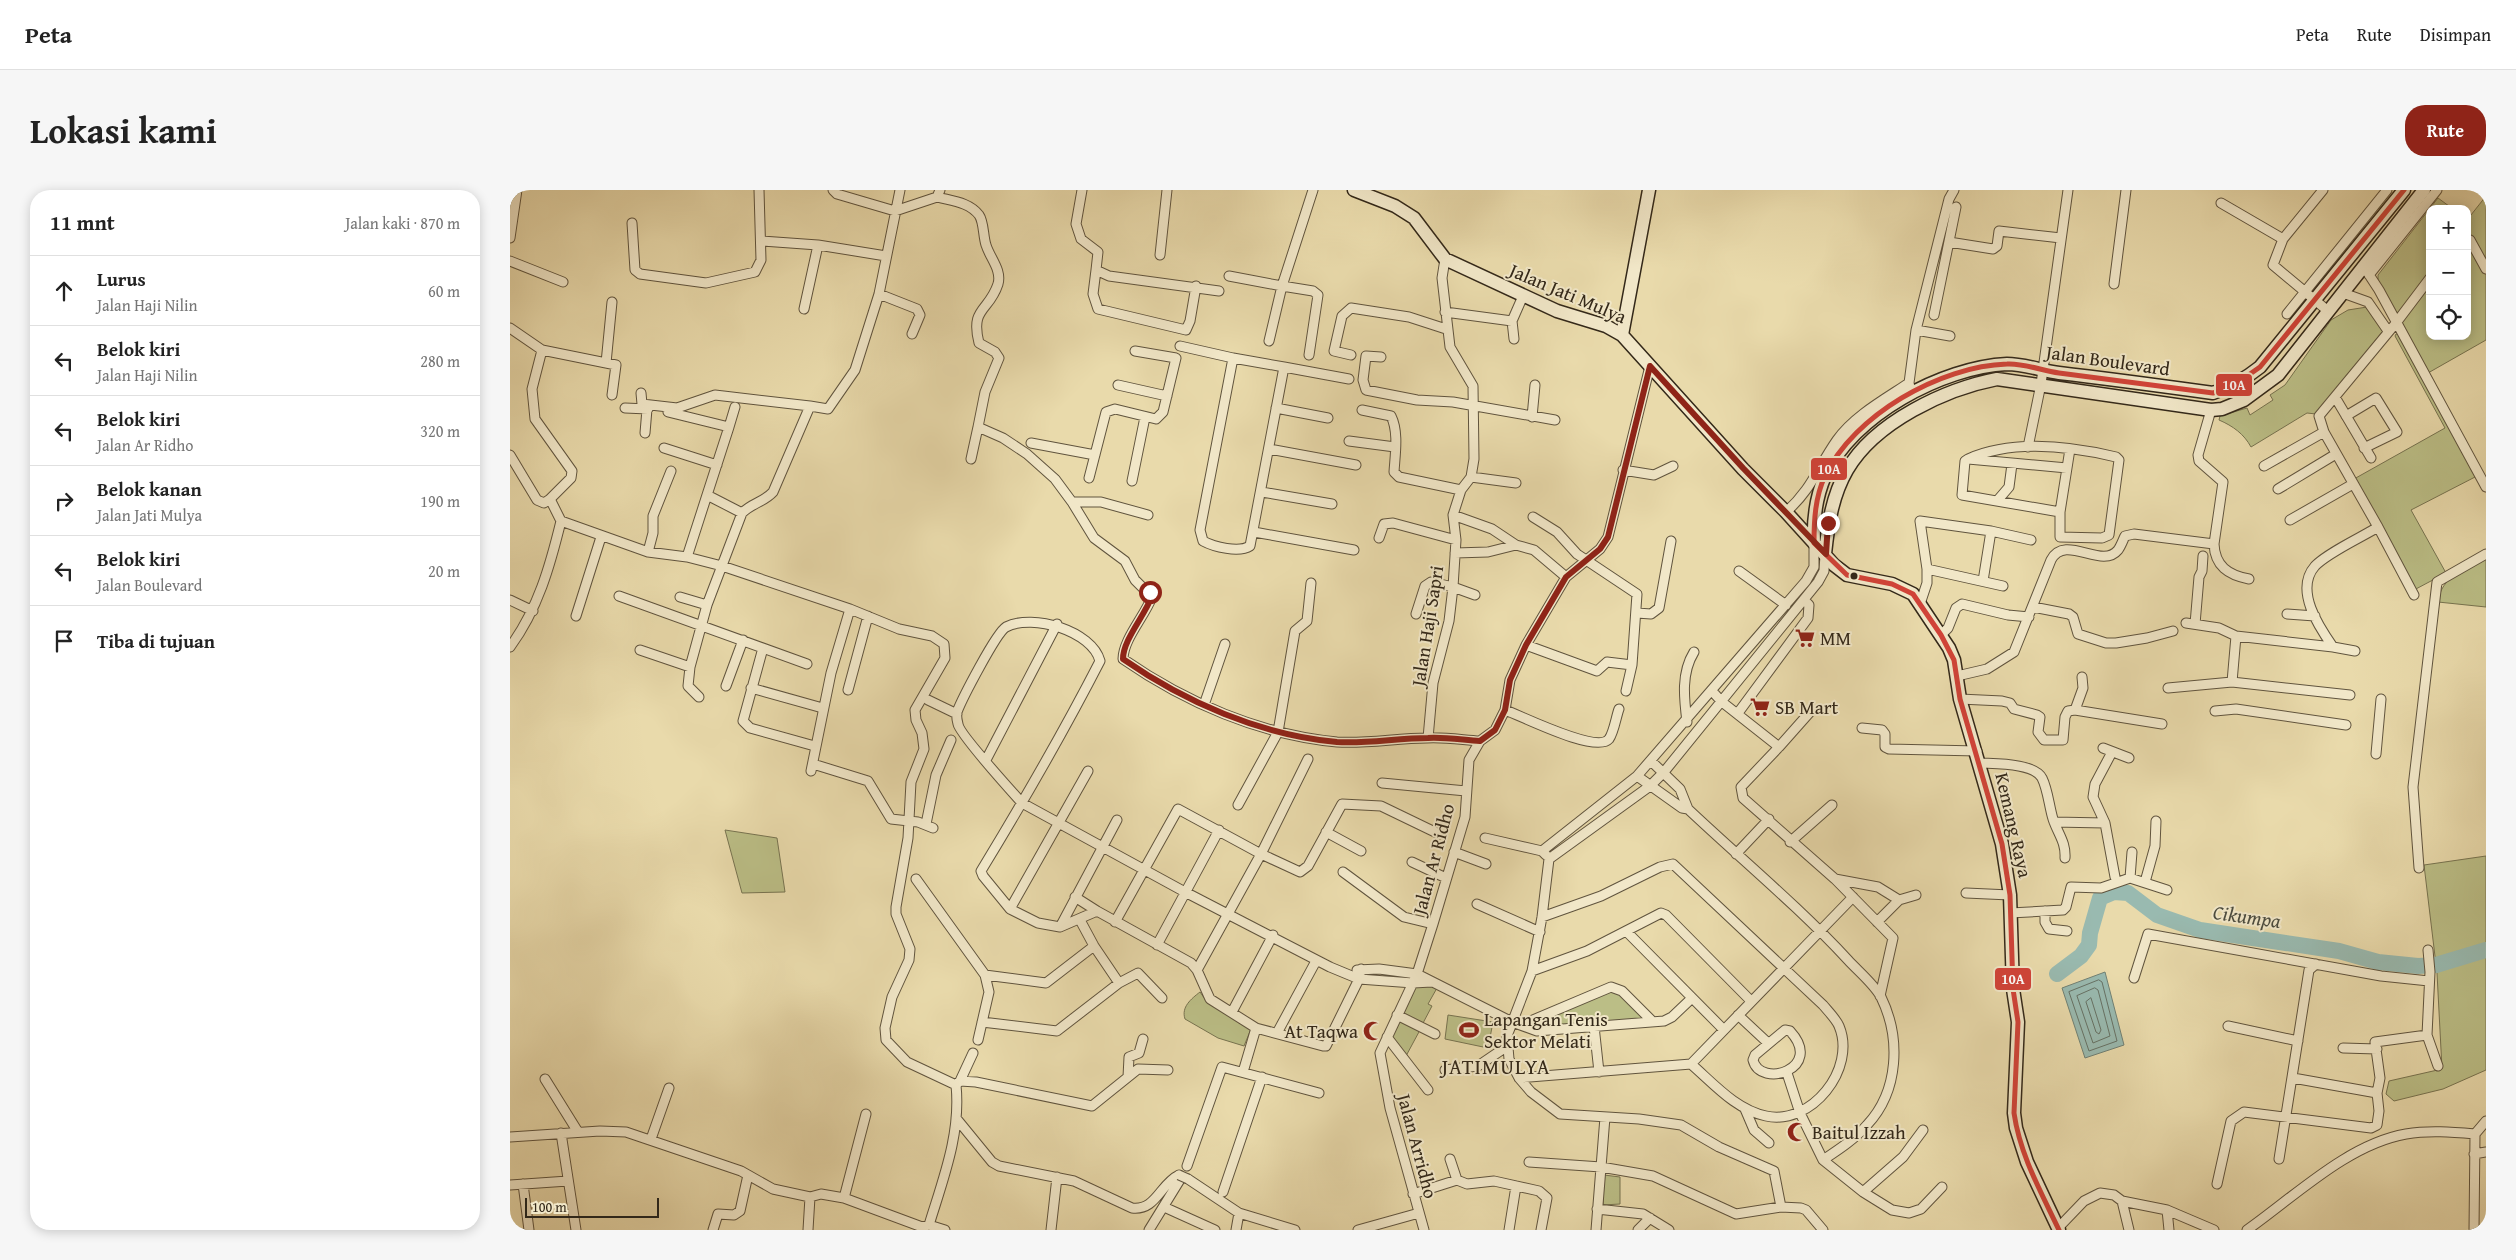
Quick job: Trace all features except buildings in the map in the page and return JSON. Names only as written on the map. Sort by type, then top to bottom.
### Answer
[{"type":"main road","name":"Jalan Jati Mulya","points":[[1354,190],[1395,206],[1414,218],[1445,259],[1557,311],[1606,326],[1622,335],[1743,468],[1826,554]]},
{"type":"main road","points":[[1622,335],[1649,190]]},
{"type":"main road","name":"Jalan Boulevard","points":[[1814,543],[1813,519],[1825,476],[1841,450],[1866,425],[1910,388],[1972,368],[2010,364],[2042,371],[2213,393],[2230,388],[2260,367],[2311,296],[2404,190]]},
{"type":"main road","name":"Jalan Boulevard","points":[[1826,554],[1828,523],[1836,493],[1847,470],[1860,451],[1879,434],[1911,411],[1971,384],[1997,379],[2211,410],[2222,410],[2244,400],[2278,375],[2328,311],[2367,271],[2424,190]]},
{"type":"main road","points":[[1797,523],[1807,523],[1813,519]]},
{"type":"main road","name":"Kemang Raya","points":[[1826,554],[1847,575],[1900,586],[1913,594],[1941,635],[1951,654],[1957,676],[1960,699],[2002,844],[2010,895],[2013,989],[2018,1022],[2014,1112],[2016,1128],[2027,1162],[2058,1229]]},
{"type":"street","points":[[510,238],[518,190]]},
{"type":"street","points":[[632,223],[635,270],[640,274],[706,283],[755,272],[760,260],[761,241],[759,190]]},
{"type":"street","points":[[833,190],[837,194],[895,211],[938,194],[966,204],[980,216],[986,246],[998,271],[997,287],[978,315],[974,326],[979,343],[995,352],[999,358],[985,392],[971,459]]},
{"type":"street","points":[[641,393],[642,404],[677,408],[715,395],[828,409],[855,370],[879,294],[900,190]]},
{"type":"street","points":[[1082,190],[1076,224],[1081,239],[1098,252],[1093,294],[1098,309],[1186,330]]},
{"type":"street","points":[[1160,255],[1167,190]]},
{"type":"street","points":[[1269,341],[1282,286],[1311,190]]},
{"type":"street","points":[[1786,512],[1804,496],[1838,438],[1861,416],[1910,388],[1916,330],[1949,199],[1954,190]]},
{"type":"street","points":[[2028,447],[2041,384],[2068,190]]},
{"type":"street","points":[[2114,284],[2126,190]]},
{"type":"street","points":[[2323,190],[2283,239],[2273,265],[2328,311]]},
{"type":"street","points":[[2287,314],[2311,296],[2387,190]]},
{"type":"street","points":[[2437,190],[2367,271],[2486,488]]},
{"type":"street","points":[[2221,203],[2283,239]]},
{"type":"street","points":[[1934,315],[1939,281],[1956,207]]},
{"type":"street","points":[[1949,242],[1993,249],[1997,246],[1999,231],[2061,238]]},
{"type":"street","points":[[761,241],[818,245],[886,256]]},
{"type":"street","points":[[804,309],[818,245]]},
{"type":"street","points":[[2471,245],[2486,269]]},
{"type":"street","points":[[1445,259],[1442,278],[1446,329],[1450,347],[1473,386],[1475,407],[1474,459],[1471,477],[1516,483]]},
{"type":"street","points":[[510,261],[563,282]]},
{"type":"street","points":[[1096,270],[1109,276],[1196,286],[1219,291]]},
{"type":"street","points":[[1229,276],[1314,291],[1318,295],[1319,300],[1309,355]]},
{"type":"street","points":[[2414,595],[2324,432],[2319,416],[2396,323],[2426,283]]},
{"type":"street","points":[[1089,478],[1106,412],[1115,409],[1156,419],[1162,416],[1176,358],[1191,315],[1196,286]]},
{"type":"street","points":[[2344,293],[2368,302],[2388,331]]},
{"type":"street","points":[[879,294],[916,309],[920,315],[912,334]]},
{"type":"street","points":[[1514,339],[1512,321],[1523,296]]},
{"type":"street","points":[[606,363],[612,302]]},
{"type":"street","points":[[1351,355],[1334,352],[1342,316],[1351,308],[1409,317],[1446,329]]},
{"type":"street","points":[[1445,312],[1512,321]]},
{"type":"street","points":[[510,328],[542,350],[616,365],[612,395]]},
{"type":"street","points":[[1916,330],[1950,336]]},
{"type":"street","points":[[1180,346],[1233,358],[1349,378]]},
{"type":"street","points":[[510,455],[538,500],[544,503],[570,478],[572,471],[535,419],[532,388],[542,350]]},
{"type":"street","points":[[1134,351],[1176,358]]},
{"type":"street","points":[[1381,358],[1366,356],[1363,380],[1366,390],[1402,397],[1453,402],[1555,420]]},
{"type":"street","points":[[1233,358],[1200,534],[1203,541],[1207,543],[1239,549],[1249,547],[1254,532],[1284,367]]},
{"type":"street","name":"Jalan Ar Ridho","points":[[1382,1070],[1380,1058],[1382,1047],[1417,974],[1465,817],[1469,760],[1480,741],[1495,730],[1505,710],[1510,680],[1526,645],[1566,577],[1600,549],[1608,537],[1650,366]]},
{"type":"street","points":[[1118,385],[1167,396]]},
{"type":"street","points":[[1532,417],[1535,385]]},
{"type":"street","points":[[2335,397],[2371,458]]},
{"type":"street","points":[[2346,416],[2376,398],[2397,432],[2364,448]]},
{"type":"street","points":[[699,697],[688,686],[690,667],[707,605],[742,513],[750,504],[766,499],[773,492],[810,406]]},
{"type":"street","points":[[687,557],[735,407]]},
{"type":"street","points":[[625,408],[671,412],[729,427]]},
{"type":"street","points":[[1276,408],[1328,418]]},
{"type":"street","points":[[645,433],[647,409]]},
{"type":"street","points":[[1362,410],[1392,416],[1395,446],[1394,472],[1400,477],[1461,490]]},
{"type":"street","points":[[2211,410],[2198,455],[2200,461],[2223,482],[2214,544],[2215,559],[2220,566],[2249,580]]},
{"type":"street","points":[[1132,481],[1145,417]]},
{"type":"street","points":[[978,426],[1003,438],[1027,454],[1055,479],[1094,538],[1125,561],[1135,580],[1152,596],[1145,614],[1123,648],[1123,659],[1154,680],[1204,706],[1278,732],[1336,742],[1374,742],[1428,738],[1480,741]]},
{"type":"street","points":[[2264,466],[2324,432]]},
{"type":"street","points":[[1350,441],[1395,446]]},
{"type":"street","points":[[1031,443],[1095,455]]},
{"type":"street","points":[[2060,512],[1961,495],[1964,463],[1968,459],[2001,449],[2028,447],[2070,449],[2111,456],[2118,460],[2109,535],[2107,538],[2060,537],[2060,512],[2070,449]]},
{"type":"street","points":[[664,448],[717,464]]},
{"type":"street","points":[[1269,449],[1356,465]]},
{"type":"street","points":[[2278,489],[2336,454]]},
{"type":"street","points":[[1968,459],[2067,468]]},
{"type":"street","points":[[1997,501],[2009,487],[2012,464]]},
{"type":"street","points":[[1623,470],[1654,475],[1673,466]]},
{"type":"street","points":[[648,552],[653,533],[653,516],[671,471]]},
{"type":"street","name":"Jalan Haji Sapri","points":[[1428,738],[1433,683],[1449,621],[1453,587],[1456,540],[1453,515],[1461,490],[1471,477]]},
{"type":"street","points":[[2290,520],[2353,484]]},
{"type":"street","points":[[1262,492],[1332,504]]},
{"type":"street","points":[[707,495],[742,513]]},
{"type":"street","points":[[1804,496],[1817,504]]},
{"type":"street","points":[[510,648],[533,611],[550,564],[561,521],[550,499]]},
{"type":"street","points":[[1072,502],[1101,502],[1148,515]]},
{"type":"street","points":[[1453,515],[1492,529],[1516,545],[1534,550],[1566,577]]},
{"type":"street","points":[[1533,518],[1557,532],[1577,554],[1637,594],[1632,666],[1626,691]]},
{"type":"street","points":[[561,521],[601,537],[648,552],[687,557],[722,566],[850,609],[899,629],[940,640],[946,651],[945,658],[915,710],[924,740],[924,749],[911,782],[910,822],[896,907],[896,914],[910,949],[909,960],[892,998],[884,1034],[889,1046],[906,1062],[958,1083],[976,1082],[1092,1106],[1139,1069],[1168,1070]]},
{"type":"street","points":[[1920,604],[1927,583],[1927,569],[1920,521],[1991,531],[2031,540]]},
{"type":"street","points":[[1379,538],[1384,524],[1393,523],[1456,540]]},
{"type":"street","points":[[2333,647],[2315,616],[2307,594],[2310,578],[2315,566],[2378,527]]},
{"type":"street","points":[[1982,581],[1991,531]]},
{"type":"street","points":[[1254,532],[1354,550]]},
{"type":"street","points":[[1957,676],[1988,668],[2010,656],[2019,643],[2051,560],[2060,550],[2067,549],[2106,556],[2117,551],[2125,536],[2134,534],[2214,544]]},
{"type":"street","points":[[576,616],[601,537]]},
{"type":"street","points":[[1637,614],[1651,614],[1659,608],[1671,541]]},
{"type":"street","points":[[1542,851],[1637,776],[1651,762],[1811,575],[1814,567],[1814,543]]},
{"type":"street","points":[[1455,553],[1488,552],[1516,545]]},
{"type":"street","points":[[1549,860],[1650,786],[1664,772],[1818,582],[1824,571],[1826,554]]},
{"type":"street","points":[[2419,868],[2413,787],[2437,582],[2486,554]]},
{"type":"street","points":[[2203,556],[2202,572],[2199,578],[2190,623],[2219,628],[2236,636],[2355,651]]},
{"type":"street","points":[[1927,569],[2004,586]]},
{"type":"street","points":[[1739,571],[1786,605]]},
{"type":"street","points":[[1416,614],[1425,586],[1431,582],[1475,595]]},
{"type":"street","points":[[1238,804],[1278,732],[1295,632],[1307,621],[1312,583]]},
{"type":"street","points":[[619,596],[806,664]]},
{"type":"street","points":[[680,597],[707,605]]},
{"type":"street","points":[[510,600],[533,611]]},
{"type":"street","points":[[1738,714],[1808,618],[1809,605],[1804,600]]},
{"type":"street","points":[[1941,635],[1948,628],[1956,608],[1962,604],[2008,615],[2029,617]]},
{"type":"street","points":[[2033,607],[2069,614],[2073,619],[2078,634],[2106,643],[2147,638],[2173,631]]},
{"type":"street","points":[[850,609],[831,673],[812,767],[868,781],[891,820],[929,826],[934,783],[951,740]]},
{"type":"street","points":[[2287,614],[2315,616]]},
{"type":"street","points":[[848,690],[868,616]]},
{"type":"street","points":[[1097,911],[1080,920],[1060,927],[1038,923],[1010,909],[982,876],[981,871],[1022,803],[1063,734],[1100,661],[1098,654],[1090,644],[1057,624],[1016,623],[1004,628],[995,640],[957,714],[960,728],[1004,784],[1022,803],[1185,892],[1272,935],[1316,960],[1347,972],[1413,983],[1432,982]]},
{"type":"street","points":[[986,760],[1057,624]]},
{"type":"street","points":[[2232,682],[2236,636]]},
{"type":"street","points":[[726,686],[743,640]]},
{"type":"street","points":[[1204,706],[1224,644]]},
{"type":"street","points":[[1526,645],[1597,671],[1607,662],[1632,666]]},
{"type":"street","points":[[763,648],[743,716],[745,725],[811,745]]},
{"type":"street","points":[[640,650],[690,667]]},
{"type":"street","points":[[1686,722],[1685,677],[1687,663],[1694,652]]},
{"type":"street","points":[[2075,710],[2083,688],[2082,677]]},
{"type":"street","points":[[2168,688],[2232,682],[2350,695]]},
{"type":"street","points":[[751,688],[819,707]]},
{"type":"street","points":[[1712,691],[1722,702],[1779,747]]},
{"type":"street","points":[[1960,699],[2002,700],[2010,703],[2014,709],[2037,715],[2040,717],[2038,732],[2044,740],[2063,740],[2065,717],[2068,711],[2075,710],[2162,724]]},
{"type":"street","points":[[928,700],[957,714]]},
{"type":"street","points":[[2376,754],[2381,700]]},
{"type":"street","points":[[1505,710],[1564,736],[1582,741],[1604,742],[1609,738],[1619,709]]},
{"type":"street","points":[[2215,711],[2236,709],[2346,725]]},
{"type":"street","points":[[1810,712],[1741,787],[1743,798],[1790,842],[1835,879],[1878,922],[1894,941],[1880,996]]},
{"type":"street","points":[[1862,728],[1882,730],[1887,749],[1978,757],[2035,771],[2042,777],[2054,822],[2065,844],[2065,858]]},
{"type":"street","points":[[2103,748],[2129,758]]},
{"type":"street","points":[[2112,752],[2095,784],[2093,797],[2105,823],[2115,877]]},
{"type":"street","points":[[1197,970],[1229,913],[1308,759]]},
{"type":"street","points":[[1651,762],[1664,772],[1680,790],[1688,808],[1821,931],[1880,996],[1894,1040],[1893,1074],[1889,1089],[1883,1103],[1867,1125],[1823,1160]]},
{"type":"street","points":[[1010,909],[1088,771]]},
{"type":"street","points":[[1637,776],[1682,808],[1688,808]]},
{"type":"street","points":[[1382,782],[1466,791]]},
{"type":"street","points":[[1115,922],[1177,810],[1180,809],[1260,854],[1300,872],[1308,866],[1339,807],[1346,803],[1381,806],[1439,834]]},
{"type":"street","points":[[1790,842],[1832,805]]},
{"type":"street","points":[[1060,927],[1101,846],[1117,820]]},
{"type":"street","points":[[1736,854],[1768,820]]},
{"type":"street","points":[[2145,882],[2155,846],[2156,821]]},
{"type":"street","points":[[2054,822],[2105,823]]},
{"type":"street","points":[[1157,945],[1219,830]]},
{"type":"street","points":[[1326,832],[1361,852]]},
{"type":"street","points":[[1484,838],[1542,851],[1549,860],[1540,932],[1532,971],[1516,1023],[1507,1036],[1506,1047],[1509,1059],[1519,1078],[1531,1092],[1551,1109],[1569,1116],[1656,1120],[1681,1125],[1719,1147],[1761,1164],[1774,1171],[1781,1207]]},
{"type":"street","points":[[1454,852],[1486,864]]},
{"type":"street","points":[[2130,878],[2132,852]]},
{"type":"street","points":[[1412,862],[1446,878]]},
{"type":"street","points":[[1542,916],[1594,900],[1671,863],[1783,968],[1830,1014],[1839,1026],[1842,1042],[1841,1065],[1835,1078],[1814,1103],[1800,1113],[1782,1118],[1768,1117],[1745,1109],[1691,1064]]},
{"type":"street","points":[[1343,872],[1404,917],[1433,924]]},
{"type":"street","points":[[2010,913],[2065,910],[2072,887],[2102,888],[2130,878],[2167,890]]},
{"type":"street","points":[[916,879],[985,975],[989,992],[978,1040]]},
{"type":"street","points":[[1835,879],[1878,888],[1899,900]]},
{"type":"street","points":[[1966,893],[2010,895]]},
{"type":"street","points":[[1878,922],[1899,900],[1916,895]]},
{"type":"street","points":[[1075,897],[1115,922],[1191,963],[1197,970],[1210,1000],[1256,1028],[1326,1046],[1360,974],[1379,969],[1417,974],[1516,1023],[1540,1031],[1668,1020],[1692,998]]},
{"type":"street","points":[[1519,1078],[1691,1064],[1853,897]]},
{"type":"street","points":[[1477,904],[1540,932]]},
{"type":"street","points":[[2045,911],[2048,929],[2067,930]]},
{"type":"street","points":[[1532,971],[1587,951],[1627,932],[1658,913],[1664,914],[1751,1001]]},
{"type":"street","points":[[1080,920],[1094,946],[1119,983]]},
{"type":"street","points":[[1627,932],[1724,1030]]},
{"type":"street","points":[[2134,978],[2148,934],[2316,964],[2430,977]]},
{"type":"street","points":[[1232,1012],[1272,935]]},
{"type":"street","points":[[985,975],[1044,984],[1094,946]]},
{"type":"street","points":[[2428,950],[2430,977],[2427,1035],[2438,1066]]},
{"type":"street","points":[[1277,1033],[1316,960]]},
{"type":"street","points":[[2279,1159],[2309,970],[2316,964]]},
{"type":"street","points":[[982,1022],[1057,1030],[1119,983],[1140,973],[1162,998]]},
{"type":"street","points":[[1516,1023],[1611,987],[1622,991],[1652,1021]]},
{"type":"street","points":[[1397,1015],[1435,1034]]},
{"type":"street","points":[[1738,1015],[1768,1043]]},
{"type":"street","points":[[1594,1026],[1599,1072]]},
{"type":"street","points":[[2228,1026],[2298,1041]]},
{"type":"street","points":[[1244,1069],[1256,1028]]},
{"type":"street","points":[[1785,1030],[1790,1032],[1800,1046],[1800,1055],[1794,1066],[1787,1073],[1772,1074],[1754,1064],[1753,1058],[1785,1030]]},
{"type":"street","points":[[2217,1184],[2231,1121],[2244,1112],[2371,1128],[2377,1125],[2379,1111],[2377,1094],[2380,1078],[2376,1042],[2427,1035]]},
{"type":"street","points":[[1387,1037],[1428,1090]]},
{"type":"street","points":[[1128,1077],[1128,1060],[1131,1056],[1139,1053],[1143,1039]]},
{"type":"street","points":[[1445,1070],[1478,1066],[1506,1047]]},
{"type":"street","points":[[2343,1048],[2377,1050]]},
{"type":"street","points":[[929,1225],[948,1167],[956,1118],[958,1083],[973,1053]]},
{"type":"street","points":[[1187,1166],[1221,1068],[1244,1069],[1262,1077],[1319,1094]]},
{"type":"street","name":"Jalan Arridho","points":[[1382,1070],[1424,1230]]},
{"type":"street","points":[[1787,1073],[1800,1113],[1823,1160],[1863,1192],[1892,1210],[1909,1213],[1921,1209],[1942,1187]]},
{"type":"street","points":[[1223,1192],[1262,1077]]},
{"type":"street","points":[[2292,1078],[2377,1094]]},
{"type":"street","points":[[545,1079],[578,1132]]},
{"type":"street","points":[[651,1139],[669,1088]]},
{"type":"street","points":[[1745,1109],[1754,1130],[1769,1143]]},
{"type":"street","points":[[844,1198],[866,1114]]},
{"type":"street","points":[[1596,1230],[1605,1117]]},
{"type":"street","points":[[956,1118],[992,1162],[999,1166],[1074,1181],[1114,1202],[1138,1209],[1150,1205],[1169,1182],[1183,1177]]},
{"type":"street","points":[[2474,1230],[2475,1134],[2486,1121]]},
{"type":"street","points":[[510,1137],[613,1130],[651,1139],[748,1175],[773,1189],[810,1197],[821,1194],[844,1198],[909,1227],[929,1225],[945,1230]]},
{"type":"street","points":[[1863,1192],[1903,1157],[1924,1130]]},
{"type":"street","points":[[2247,1230],[2348,1155],[2404,1134],[2446,1132],[2475,1134]]},
{"type":"street","points":[[562,1134],[576,1230]]},
{"type":"street","points":[[2474,1154],[2486,1152]]},
{"type":"street","points":[[1450,1159],[1458,1182]]},
{"type":"street","points":[[1529,1162],[1601,1168],[1653,1176],[1736,1214],[1781,1207],[1806,1210],[1823,1230]]},
{"type":"street","points":[[713,1230],[718,1214],[734,1215],[740,1211],[748,1175]]},
{"type":"street","points":[[1149,1230],[1183,1177]]},
{"type":"street","points":[[1183,1177],[1239,1213],[1295,1230]]},
{"type":"street","points":[[1051,1230],[1057,1178]]},
{"type":"street","points":[[510,1185],[568,1181]]},
{"type":"street","points":[[1413,1194],[1458,1182],[1494,1181],[1539,1191],[1546,1198],[1541,1230]]},
{"type":"street","points":[[523,1184],[529,1230]]},
{"type":"street","points":[[1509,1230],[1516,1186]]},
{"type":"street","points":[[2058,1229],[2084,1201],[2100,1193],[2114,1195],[2122,1201],[2167,1210],[2214,1230]]},
{"type":"street","points":[[808,1230],[810,1197]]},
{"type":"street","points":[[2122,1201],[2129,1230]]},
{"type":"street","points":[[1164,1207],[1216,1230]]},
{"type":"street","points":[[1597,1209],[1643,1214],[1670,1230]]},
{"type":"street","points":[[2167,1210],[2169,1230]]},
{"type":"street","points":[[1236,1230],[1239,1213]]},
{"type":"street","points":[[1358,1230],[1392,1226],[1419,1213]]},
{"type":"street","points":[[1638,1230],[1650,1218]]},
{"type":"green space","points":[[2486,196],[2486,340],[2428,373],[2378,284],[2378,275],[2426,213],[2426,340],[2471,340],[2471,215]]},
{"type":"green space","points":[[2438,198],[2448,205],[2433,205]]},
{"type":"green space","points":[[2367,307],[2383,331],[2316,414],[2307,413],[2251,447],[2238,431],[2219,420],[2220,416],[2247,408],[2250,415],[2273,400],[2270,395],[2285,385],[2331,320],[2348,310]]},
{"type":"green space","points":[[2398,334],[2477,476],[2411,510],[2446,573],[2414,590],[2354,479],[2445,428],[2395,336]]},
{"type":"green space","points":[[2486,558],[2486,607],[2438,602],[2440,593],[2449,580],[2462,570]]},
{"type":"green space","points":[[725,830],[777,838],[785,892],[742,893]]},
{"type":"green space","points":[[2486,856],[2486,1070],[2443,1089],[2394,1101],[2386,1094],[2389,1081],[2442,1069],[2437,973],[2424,865]]},
{"type":"green space","points":[[1432,985],[1437,988],[1428,1004],[1432,1006],[1422,1025],[1401,1013],[1414,986]]},
{"type":"green space","points":[[1610,990],[1617,991],[1647,1018],[1541,1029],[1529,1024]]},
{"type":"green space","points":[[1200,992],[1207,1002],[1251,1029],[1244,1046],[1218,1038],[1185,1019],[1184,1011],[1186,1007],[1190,1000]]},
{"type":"green space","name":"Lapangan Tenis Sektor Melati","points":[[1448,1015],[1493,1022],[1488,1048],[1445,1039]]},
{"type":"green space","points":[[1398,1019],[1420,1030],[1406,1056],[1390,1037]]},
{"type":"green space","points":[[1604,1175],[1620,1177],[1620,1204],[1603,1205]]},
{"type":"water","points":[[2105,972],[2124,1045],[2085,1058],[2062,988]]},
{"type":"waterway","name":"Cikumpa","points":[[2057,974],[2081,956],[2089,945],[2090,933],[2100,898],[2114,892],[2128,893],[2157,915],[2200,930],[2339,951],[2378,962],[2418,966],[2436,965],[2486,950]]},
{"type":"transit line","name":"10A","points":[[2059,1230],[2026,1158],[2014,1113],[2018,1022],[2013,989],[2010,895],[2002,844],[1960,699],[1954,660],[1941,635],[1913,594],[1892,584],[1847,575],[1814,543],[1814,526],[1819,492],[1825,476],[1838,454],[1856,433],[1878,414],[1928,384],[1954,374],[1981,367],[2007,364],[2020,365],[2059,373],[2213,393],[2230,388],[2260,367],[2404,190]]},
{"type":"place","name":"MM","points":[[1805,638]]},
{"type":"place","name":"SB Mart","points":[[1760,707]]},
{"type":"place","name":"Lapangan Tenis Sektor Melati","points":[[1469,1030]]},
{"type":"place","name":"At Taqwa","points":[[1373,1031]]},
{"type":"place","name":"Baitul Izzah","points":[[1797,1132]]},
{"type":"district","name":"JATIMULYA","points":[[1496,1066]]},
{"type":"route","points":[[1150,592],[1152,596],[1145,614],[1123,648],[1123,659],[1154,680],[1204,706],[1278,732],[1336,742],[1374,742],[1428,738],[1480,741],[1495,730],[1505,710],[1510,680],[1526,645],[1566,577],[1600,549],[1608,537],[1650,366],[1743,468],[1826,554],[1828,523]]}]
